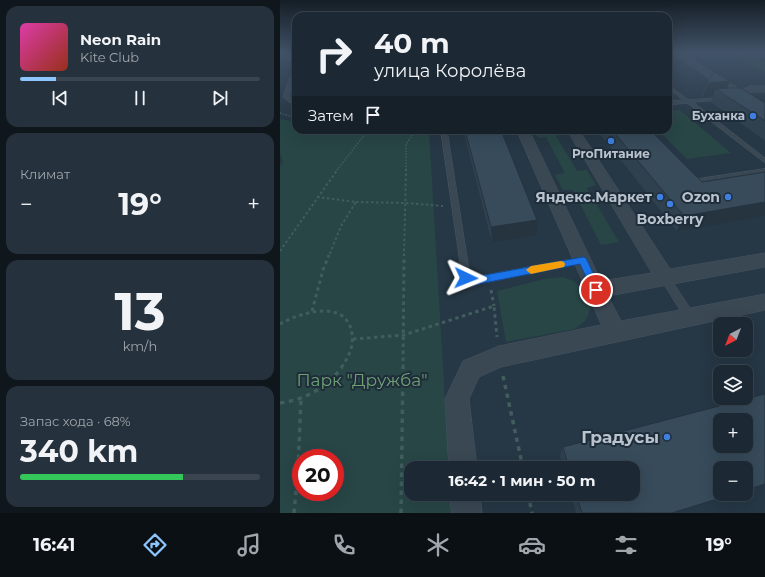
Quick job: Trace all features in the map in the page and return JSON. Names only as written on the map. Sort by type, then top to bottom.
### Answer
[{"type":"street","points":[[712,76],[765,110]]},
{"type":"street","points":[[753,102],[743,94],[747,90],[765,88]]},
{"type":"street","points":[[525,134],[615,332]]},
{"type":"street","points":[[575,134],[665,278]]},
{"type":"street","points":[[596,290],[765,260]]},
{"type":"street","points":[[462,461],[457,399],[471,369],[499,357],[615,332],[765,303]]},
{"type":"street","points":[[466,501],[467,513]]},
{"type":"lane","points":[[292,79],[286,97],[292,101]]},
{"type":"lane","points":[[672,89],[765,161]]},
{"type":"lane","points":[[672,103],[725,98],[753,102]]},
{"type":"lane","points":[[444,134],[466,278],[470,281],[583,260]]},
{"type":"lane","points":[[686,177],[691,182],[765,171]]},
{"type":"lane","points":[[665,278],[690,317]]},
{"type":"path","points":[[280,113],[292,117]]},
{"type":"path","points":[[280,251],[317,197],[365,134]]},
{"type":"path","points":[[401,513],[406,144],[413,134]]},
{"type":"path","points":[[317,197],[356,202],[406,203],[455,207]]},
{"type":"path","points":[[312,311],[323,270],[341,226],[356,202]]},
{"type":"path","points":[[280,324],[299,314],[325,310],[337,313],[346,319],[351,328],[353,339],[350,352],[343,366],[332,379],[318,390],[301,399],[280,403]]},
{"type":"path","points":[[294,513],[298,469],[301,399]]},
{"type":"path","points":[[529,501],[532,513]]},
{"type":"green space","points":[[680,110],[731,153],[687,159],[662,134],[672,134],[672,111]]},
{"type":"green space","name":"Парк \"Дружба\"","points":[[280,119],[292,121],[292,134],[429,134],[449,461],[404,461],[404,501],[451,501],[452,513],[280,513],[280,166],[283,162],[280,153]]},
{"type":"green space","points":[[536,134],[565,134],[556,136],[577,171],[587,170],[596,185],[587,188],[619,242],[601,245],[573,190],[563,190],[555,175],[565,173],[546,137],[538,138]]},
{"type":"green space","points":[[563,277],[578,284],[584,292],[591,307],[586,320],[575,329],[506,342],[497,291],[544,279]]},
{"type":"building","points":[[711,76],[721,76],[730,81],[708,83],[707,82]]},
{"type":"building","points":[[741,88],[765,103],[765,121],[716,89]]},
{"type":"building","points":[[466,134],[503,134],[537,220],[491,227]]},
{"type":"building","points":[[615,134],[654,134],[702,182],[765,172],[765,202],[684,216]]},
{"type":"building","points":[[765,394],[765,484],[753,488],[753,461],[713,461],[713,500],[672,513],[582,513],[578,501],[640,501],[640,461],[567,461],[563,447],[723,405],[753,405],[753,397]]},
{"type":"slow traffic","points":[[531,270],[561,264]]},
{"type":"place","name":"Буханка","points":[[753,116]]},
{"type":"place","name":"ProПитание","points":[[611,141]]},
{"type":"place","name":"Яндекс.Маркет","points":[[660,197]]},
{"type":"place","name":"Ozon","points":[[728,197]]},
{"type":"place","name":"Boxberry","points":[[670,204]]},
{"type":"place","name":"Градусы","points":[[667,437]]},
{"type":"route","points":[[466,278],[470,281],[474,281],[583,260],[596,290]]}]
